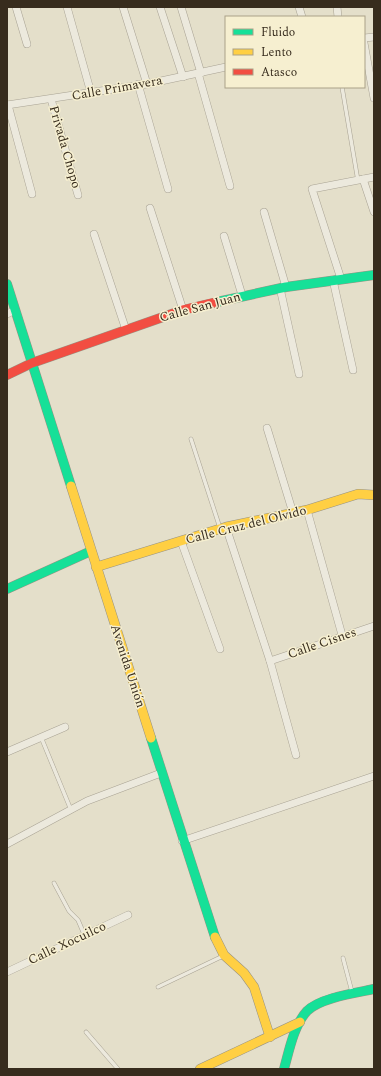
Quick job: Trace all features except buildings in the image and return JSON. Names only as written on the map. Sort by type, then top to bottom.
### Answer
[{"type":"street","points":[[16,7],[27,44]]},
{"type":"street","points":[[67,7],[91,93]]},
{"type":"street","points":[[123,7],[147,84]]},
{"type":"street","points":[[160,7],[183,76]]},
{"type":"street","points":[[181,7],[230,186]]},
{"type":"street","points":[[365,48],[374,98]]},
{"type":"street","name":"Calle Primavera","points":[[8,105],[91,93],[138,84],[147,84],[225,67]]},
{"type":"street","points":[[138,84],[168,189]]},
{"type":"street","name":"Privada Chopo","points":[[51,99],[78,195]]},
{"type":"street","points":[[8,105],[32,194]]},
{"type":"street","points":[[353,370],[337,279],[312,190],[374,177]]},
{"type":"street","points":[[360,180],[374,212]]},
{"type":"street","points":[[150,208],[182,310]]},
{"type":"street","points":[[264,212],[283,288],[299,374]]},
{"type":"street","points":[[94,234],[126,330]]},
{"type":"street","points":[[224,236],[242,295]]},
{"type":"street","name":"Calle San Juan","points":[[7,375],[32,364],[182,310],[242,295],[337,279],[374,275]]},
{"type":"street","name":"Avenida Unión","points":[[7,284],[11,312],[32,364],[182,841],[213,933],[224,955],[244,973],[254,986],[270,1036]]},
{"type":"street","points":[[267,428],[293,513]]},
{"type":"street","name":"Calle Cruz del Olvido","points":[[96,567],[223,528],[307,510],[358,494],[374,495]]},
{"type":"street","points":[[307,510],[342,635]]},
{"type":"street","points":[[223,528],[270,661],[296,755]]},
{"type":"street","points":[[181,541],[220,649]]},
{"type":"street","points":[[7,589],[90,551]]},
{"type":"street","name":"Calle Cisnes","points":[[270,661],[342,635],[374,626]]},
{"type":"street","points":[[7,752],[65,727]]},
{"type":"street","points":[[7,844],[87,801],[161,773]]},
{"type":"street","points":[[182,841],[374,776]]},
{"type":"street","name":"Calle Xocuilco","points":[[7,972],[84,934],[128,915]]},
{"type":"street","points":[[284,1069],[300,1022],[306,1012],[314,1006],[352,993],[374,989]]},
{"type":"street","points":[[200,1069],[300,1022]]},
{"type":"lane","points":[[342,88],[360,180]]},
{"type":"lane","points":[[191,439],[223,528]]},
{"type":"lane","points":[[41,737],[71,810]]},
{"type":"lane","points":[[54,883],[69,911],[78,920],[84,934]]},
{"type":"lane","points":[[158,987],[224,955]]},
{"type":"lane","points":[[343,958],[352,993]]},
{"type":"lane","points":[[86,1032],[118,1069]]},
{"type":"traffic: fast","points":[[217,302],[286,287],[374,275]]},
{"type":"traffic: fast","points":[[7,284],[71,486]]},
{"type":"traffic: fast","points":[[7,589],[91,551]]},
{"type":"traffic: fast","points":[[151,738],[215,937]]},
{"type":"traffic: fast","points":[[284,1069],[295,1031],[302,1017],[307,1011],[313,1006],[329,999],[374,989]]},
{"type":"traffic: slow","points":[[71,486],[151,738]]},
{"type":"traffic: slow","points":[[96,567],[226,527],[307,510],[358,494],[374,495]]},
{"type":"traffic: slow","points":[[215,937],[224,955],[244,973],[254,987],[270,1037]]},
{"type":"traffic: slow","points":[[200,1069],[300,1022]]},
{"type":"traffic: jam","points":[[7,375],[32,363],[183,310],[217,302]]}]
